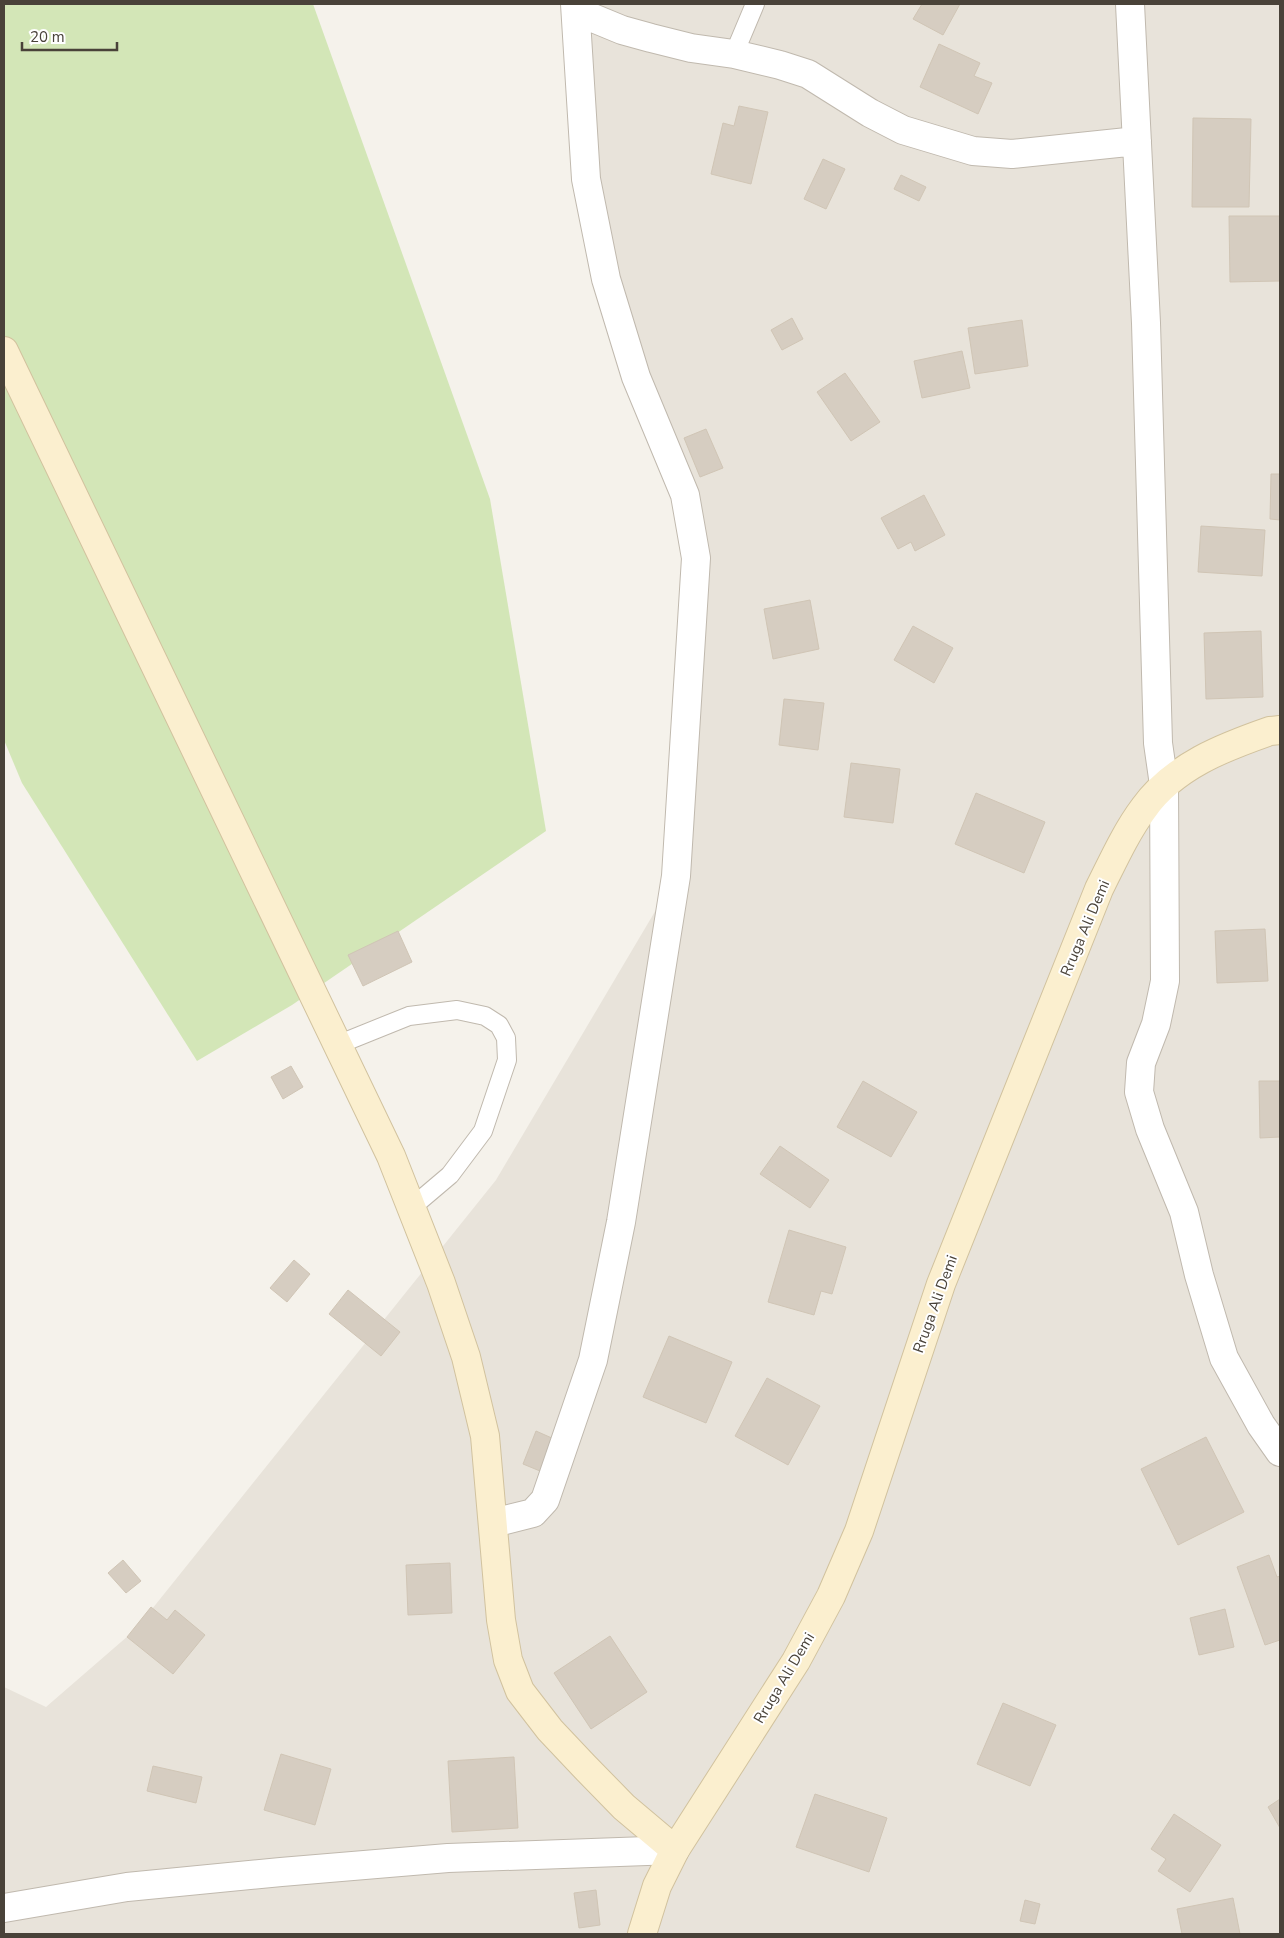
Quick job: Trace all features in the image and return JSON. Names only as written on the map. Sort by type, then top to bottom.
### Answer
[{"type":"street","points":[[1130,4],[1146,323],[1158,743],[1164,785],[1165,981],[1156,1024],[1141,1063],[1139,1092],[1150,1129],[1184,1212],[1199,1275],[1224,1358],[1261,1425],[1280,1452]]},
{"type":"street","points":[[493,1523],[533,1513],[545,1500],[593,1360],[621,1222],[676,876],[696,558],[686,495],[636,377],[606,279],[586,179],[576,8],[622,30],[692,48],[734,54],[780,64],[808,74],[870,113],[903,130],[973,151],[1012,154],[1137,141]]},
{"type":"street","points":[[4,351],[391,1156],[441,1283],[466,1357],[485,1436],[501,1620],[508,1660],[520,1691],[550,1730],[584,1766],[624,1807],[675,1850]]},
{"type":"street","name":"Rruga Ali Demi","points":[[642,1934],[657,1886],[675,1850],[796,1661],[831,1596],[859,1531],[941,1284],[1099,889],[1123,842],[1144,807],[1164,785],[1202,758],[1262,734],[1280,730]]},
{"type":"street","points":[[4,1908],[127,1887],[281,1872],[448,1858],[675,1850]]},
{"type":"lane","points":[[734,54],[755,4]]},
{"type":"lane","points":[[337,1045],[409,1016],[457,1010],[485,1016],[499,1025],[506,1038],[507,1060],[483,1131],[450,1175],[411,1208]]},
{"type":"shaded area","points":[[574,4],[1280,4],[1280,1934],[4,1934],[4,1687],[46,1707],[136,1629],[496,1180],[676,876],[696,558],[586,179]]},
{"type":"green space","points":[[4,4],[313,4],[490,499],[546,831],[292,1005],[197,1061],[22,783],[4,740]]},
{"type":"building","points":[[922,4],[960,4],[943,35],[913,19]]},
{"type":"building","points":[[939,44],[980,63],[974,76],[992,83],[978,114],[920,87]]},
{"type":"building","points":[[739,106],[768,112],[751,184],[711,174],[723,123],[734,126]]},
{"type":"building","points":[[1193,118],[1251,119],[1249,207],[1192,207]]},
{"type":"building","points":[[823,159],[845,169],[826,209],[804,199]]},
{"type":"building","points":[[901,175],[926,187],[919,201],[894,189]]},
{"type":"building","points":[[1229,216],[1280,216],[1280,281],[1230,282]]},
{"type":"building","points":[[792,318],[803,339],[782,350],[771,330]]},
{"type":"building","points":[[1022,320],[1028,366],[975,374],[968,328]]},
{"type":"building","points":[[962,351],[970,388],[922,398],[914,361]]},
{"type":"building","points":[[845,373],[880,422],[851,441],[817,392]]},
{"type":"building","points":[[706,429],[723,468],[700,477],[684,438]]},
{"type":"building","points":[[1271,474],[1280,474],[1280,520],[1270,519]]},
{"type":"building","points":[[924,495],[945,535],[915,551],[911,542],[898,549],[881,518]]},
{"type":"building","points":[[1201,526],[1265,530],[1262,576],[1198,572]]},
{"type":"building","points":[[810,600],[819,649],[773,659],[764,609]]},
{"type":"building","points":[[913,626],[953,648],[934,683],[894,660]]},
{"type":"building","points":[[1261,631],[1263,697],[1206,699],[1204,633]]},
{"type":"building","points":[[784,699],[824,703],[818,750],[779,745]]},
{"type":"building","points":[[851,763],[900,769],[893,823],[844,817]]},
{"type":"building","points":[[976,793],[1045,822],[1024,873],[955,844]]},
{"type":"building","points":[[1265,929],[1268,981],[1217,983],[1215,931]]},
{"type":"building","points":[[398,931],[412,962],[363,986],[348,955]]},
{"type":"building","points":[[291,1066],[303,1087],[283,1099],[271,1077]]},
{"type":"building","points":[[863,1081],[917,1112],[891,1157],[837,1127]]},
{"type":"building","points":[[1259,1081],[1280,1081],[1280,1137],[1260,1138]]},
{"type":"building","points":[[780,1146],[829,1180],[810,1208],[760,1174]]},
{"type":"building","points":[[789,1230],[846,1247],[832,1294],[821,1291],[814,1315],[768,1302]]},
{"type":"building","points":[[294,1260],[310,1274],[287,1302],[270,1288]]},
{"type":"building","points":[[348,1290],[400,1332],[381,1356],[329,1314]]},
{"type":"building","points":[[669,1336],[732,1362],[706,1423],[643,1397]]},
{"type":"building","points":[[767,1378],[820,1406],[788,1465],[735,1436]]},
{"type":"building","points":[[536,1431],[554,1439],[540,1471],[523,1464]]},
{"type":"building","points":[[1206,1437],[1244,1512],[1178,1545],[1141,1469]]},
{"type":"building","points":[[1269,1555],[1277,1577],[1280,1576],[1280,1640],[1265,1645],[1237,1567]]},
{"type":"building","points":[[123,1560],[141,1581],[126,1593],[108,1573]]},
{"type":"building","points":[[450,1563],[452,1613],[408,1615],[406,1565]]},
{"type":"building","points":[[151,1607],[167,1620],[175,1610],[205,1635],[173,1674],[127,1637]]},
{"type":"building","points":[[1225,1609],[1234,1647],[1199,1655],[1190,1618]]},
{"type":"building","points":[[610,1636],[647,1692],[591,1729],[554,1673]]},
{"type":"building","points":[[1003,1703],[1056,1725],[1030,1786],[977,1764]]},
{"type":"building","points":[[281,1754],[331,1769],[315,1825],[264,1810]]},
{"type":"building","points":[[514,1757],[518,1828],[452,1832],[448,1761]]},
{"type":"building","points":[[153,1766],[202,1777],[196,1803],[147,1791]]},
{"type":"building","points":[[815,1794],[887,1818],[869,1872],[796,1847]]},
{"type":"building","points":[[1280,1799],[1280,1828],[1268,1807]]},
{"type":"building","points":[[1174,1814],[1221,1845],[1190,1892],[1158,1871],[1166,1859],[1151,1849]]},
{"type":"building","points":[[596,1890],[600,1925],[579,1928],[574,1893]]},
{"type":"building","points":[[1233,1898],[1240,1934],[1182,1934],[1177,1909]]},
{"type":"building","points":[[1025,1900],[1040,1904],[1035,1924],[1020,1921]]}]
